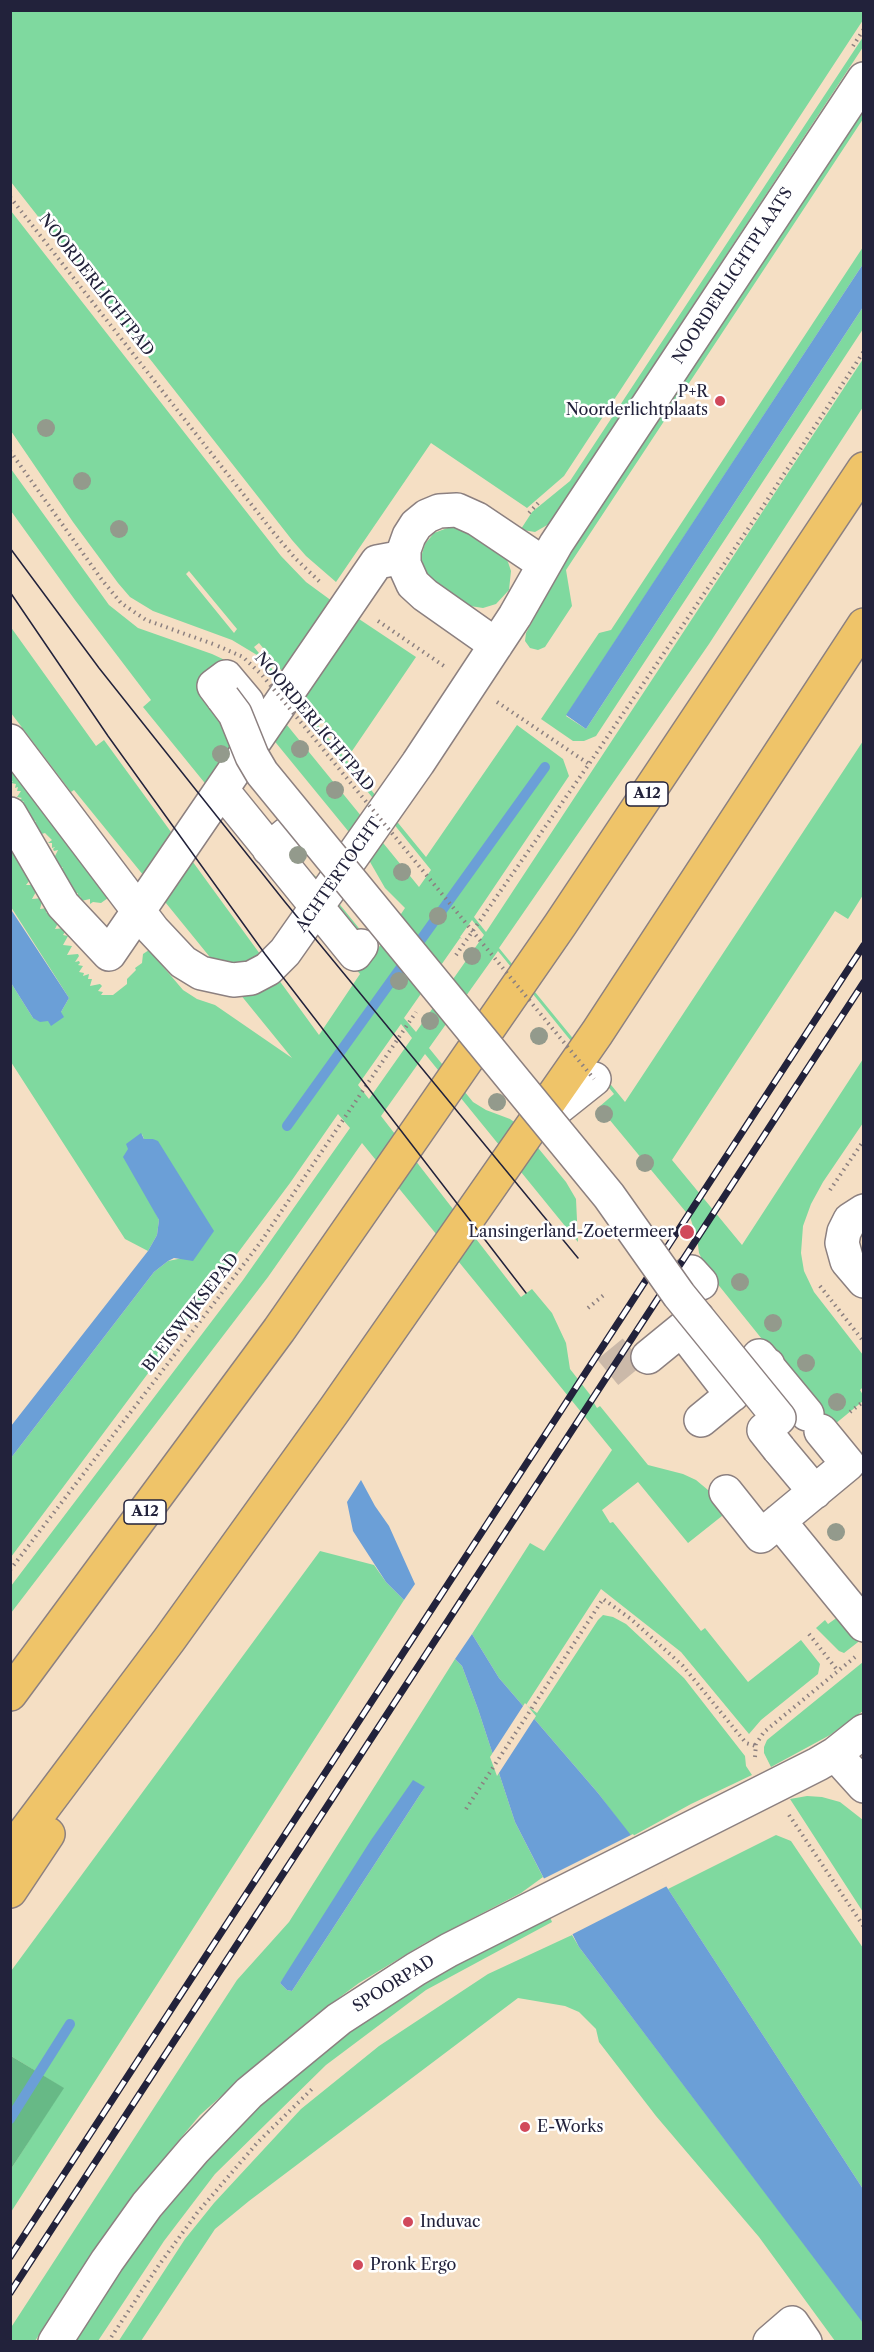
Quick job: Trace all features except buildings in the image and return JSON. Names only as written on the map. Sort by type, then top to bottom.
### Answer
[{"type":"highway","name":"A12","points":[[10,1694],[279,1330],[428,1117],[560,925],[864,469]]},
{"type":"highway","points":[[10,1891],[255,1523],[597,1034],[864,626]]},
{"type":"highway","points":[[10,1852],[255,1523]]},
{"type":"street","name":"NOORDERLICHTPLAATS","points":[[496,645],[544,564],[864,79]]},
{"type":"street","points":[[496,645],[419,590],[409,577],[404,557],[406,543],[416,525],[432,513],[453,509],[477,519],[544,564]]},
{"type":"street","points":[[10,814],[63,905],[109,954],[222,790],[264,747],[350,602],[377,562],[404,557]]},
{"type":"street","name":"ACHTERTOCHT","points":[[10,741],[160,939],[189,967],[210,976],[240,980],[259,975],[285,952],[411,772],[496,645]]},
{"type":"street","points":[[264,747],[235,712],[247,702],[226,677],[214,686],[235,714],[252,756],[262,773],[346,862],[546,1119],[609,1196],[687,1285],[691,1326],[732,1395]]},
{"type":"street","points":[[222,790],[281,844],[317,907],[356,954],[361,946]]},
{"type":"street","points":[[546,1119],[594,1079]]},
{"type":"street","points":[[864,1211],[850,1220],[842,1243],[847,1261],[864,1281]]},
{"type":"street","points":[[648,1357],[691,1326]]},
{"type":"street","points":[[691,1326],[779,1418],[764,1430],[815,1492]]},
{"type":"street","points":[[701,1420],[732,1395],[764,1361],[848,1464],[761,1536],[726,1492]]},
{"type":"street","points":[[785,1455],[820,1427]]},
{"type":"street","points":[[779,1521],[864,1625]]},
{"type":"street","name":"SPOORPAD","points":[[55,2342],[107,2261],[147,2205],[194,2150],[249,2093],[310,2042],[378,1993],[449,1950],[835,1754],[864,1731]]},
{"type":"street","points":[[835,1754],[864,1786]]},
{"type":"street","points":[[770,2342],[792,2323],[805,2342]]},
{"type":"path","name":"NOORDERLICHTPAD","points":[[10,196],[284,545],[315,578],[589,764]]},
{"type":"path","points":[[454,957],[589,764],[760,511],[864,351]]},
{"type":"path","name":"NOORDERLICHTPAD","points":[[10,450],[102,580],[122,603],[146,620],[243,657],[262,675],[594,1079]]},
{"type":"path","name":"BLEISWIJKSEPAD","points":[[10,1570],[260,1243],[420,1006]]},
{"type":"path","points":[[588,1308],[605,1294]]},
{"type":"path","points":[[466,1809],[603,1599],[623,1613],[683,1666],[746,1743],[756,1746],[766,1730],[864,1650]]},
{"type":"path","points":[[808,1634],[838,1671]]},
{"type":"path","points":[[787,1812],[864,1927]]},
{"type":"path","points":[[108,2342],[197,2213],[258,2142],[313,2088]]},
{"type":"green space","points":[[863,10],[863,20],[564,476],[527,508],[431,443],[336,582],[306,556],[292,540],[11,182],[11,11]]},
{"type":"green space","points":[[863,37],[863,47],[549,524],[535,532],[521,529],[532,512],[570,481]]},
{"type":"green space","points":[[863,107],[863,119],[566,570],[572,606],[545,647],[538,650],[530,648],[525,641],[526,633],[575,543]]},
{"type":"green space","points":[[11,211],[281,556],[306,582],[336,604],[286,676],[259,643],[254,647],[426,857],[517,725],[563,759],[569,776],[474,917],[486,932],[863,359],[863,407],[709,644],[499,948],[625,1102],[863,741],[863,895],[848,919],[835,911],[672,1160],[742,1245],[863,1059],[863,1123],[811,1204],[803,1226],[801,1253],[804,1271],[814,1292],[863,1355],[863,1387],[860,1390],[863,1401],[829,1429],[815,1405],[708,1272],[699,1253],[690,1217],[599,1107],[614,1094],[498,951],[429,1048],[473,1102],[486,1110],[510,1119],[521,1127],[566,1182],[576,1199],[578,1242],[425,1054],[381,1116],[521,1297],[532,1289],[552,1313],[566,1343],[570,1369],[595,1401],[597,1408],[600,1406],[648,1465],[683,1474],[696,1480],[727,1512],[688,1543],[638,1482],[602,1510],[610,1523],[613,1522],[701,1631],[705,1628],[748,1682],[801,1640],[820,1664],[818,1674],[761,1720],[749,1734],[681,1652],[601,1589],[526,1705],[537,1713],[598,1620],[603,1615],[613,1617],[626,1624],[684,1678],[745,1756],[746,1766],[752,1775],[691,1804],[631,1837],[598,1793],[499,1678],[472,1634],[530,1543],[544,1551],[612,1450],[362,1143],[268,1277],[11,1613],[11,1586],[243,1280],[350,1128],[338,1114],[290,1183],[11,1557],[11,1458],[154,1272],[168,1261],[183,1258],[153,1139],[144,1139],[142,1134],[151,1203],[159,1220],[157,1235],[148,1251],[125,1239],[11,1062],[11,983],[33,1018],[61,1012],[69,998],[11,907],[11,850],[13,848],[12,852],[16,852],[15,856],[21,863],[19,865],[26,870],[24,873],[27,871],[30,880],[26,885],[33,885],[37,890],[32,899],[43,898],[40,909],[47,908],[46,913],[49,911],[49,916],[52,914],[58,923],[55,929],[67,929],[63,935],[68,936],[63,945],[72,946],[67,955],[78,954],[75,962],[79,961],[78,965],[83,966],[79,972],[84,973],[83,976],[89,974],[88,979],[92,979],[90,986],[100,984],[102,986],[98,991],[103,992],[101,995],[113,995],[127,984],[127,979],[142,963],[143,954],[149,950],[183,990],[197,999],[215,1005],[292,1058],[74,790],[71,792],[11,713],[10,626],[96,746],[104,740],[319,1035],[360,974],[143,707],[151,700],[11,511],[11,469],[109,605],[138,628],[212,654],[227,661],[247,676],[419,887],[431,870],[257,655],[232,640],[153,611],[130,597],[73,522],[11,431]],"holes":[[[189,571],[237,629],[234,633],[186,574]],[[218,672],[362,848],[385,888],[405,908],[375,953],[362,932],[320,880],[309,871],[235,787],[233,735]],[[472,920],[484,935],[416,1032],[404,1018],[460,938],[462,939],[460,937]],[[401,1024],[412,1038],[369,1099],[358,1085]]]},
{"type":"green space","points":[[863,247],[863,264],[566,716],[586,729],[863,307],[863,329],[596,736],[584,741],[573,741],[541,719],[599,633],[611,630]]},
{"type":"green space","points":[[450,527],[463,529],[505,557],[508,562],[511,571],[509,590],[496,604],[483,608],[470,606],[435,583],[426,574],[421,557],[425,544],[434,533]]},
{"type":"green space","points":[[353,615],[416,657],[350,754],[300,693]]},
{"type":"green space","points":[[10,768],[108,898],[101,903],[90,904],[90,899],[81,901],[79,899],[81,897],[77,896],[78,893],[75,894],[66,883],[69,881],[66,881],[61,869],[63,867],[59,868],[56,863],[58,861],[53,860],[58,850],[54,851],[55,847],[52,848],[52,843],[48,843],[52,840],[45,833],[38,835],[39,831],[34,823],[36,821],[31,820],[33,818],[30,818],[30,813],[27,815],[23,810],[26,808],[22,803],[24,801],[21,802],[19,800],[22,798],[17,797],[21,791],[17,791],[16,784],[11,783],[13,781],[11,781]]},
{"type":"green space","points":[[320,1551],[374,1565],[386,1582],[404,1600],[11,2212],[11,2169],[63,2088],[11,2056],[11,1971]]},
{"type":"green space","points":[[842,1614],[862,1639],[844,1653],[839,1651],[816,1628],[825,1620],[828,1624]]},
{"type":"green space","points":[[455,1659],[462,1666],[478,1709],[515,1822],[543,1877],[521,1893],[425,1943],[359,1983],[313,2017],[253,2068],[200,2115],[140,2187],[119,2214],[35,2341],[11,2341],[10,2329],[237,1980],[289,1922]],"holes":[[[425,1787],[292,1991],[287,1990],[280,1983]]]},
{"type":"green space","points":[[863,1662],[863,1711],[830,1735],[771,1767],[764,1753],[767,1740]]},
{"type":"green space","points":[[807,1796],[840,1802],[863,1820],[863,1912],[790,1799]]},
{"type":"green space","points":[[776,1835],[791,1841],[863,1948],[863,2189],[668,1889]]},
{"type":"green space","points":[[550,1917],[552,1922],[426,1990],[326,2065],[215,2174],[164,2241],[98,2341],[74,2342],[136,2246],[199,2170],[249,2116],[306,2065],[368,2018],[462,1961]]},
{"type":"green space","points":[[572,1935],[864,2323],[863,2341],[835,2341],[759,2237],[656,2116],[599,2042],[596,2029],[579,2012],[565,2006],[518,1998],[215,2229],[141,2341],[118,2342],[185,2239],[214,2203],[301,2109],[379,2046],[488,1974]]},
{"type":"green space","points":[[11,2056],[64,2088],[11,2169]]},
{"type":"water","points":[[863,264],[863,307],[586,729],[566,715]]},
{"type":"water","points":[[10,908],[69,998],[61,1012],[64,1017],[51,1026],[48,1021],[40,1022],[33,1018],[11,983]]},
{"type":"water","points":[[141,1133],[144,1139],[158,1141],[214,1231],[193,1261],[174,1258],[154,1272],[11,1458],[11,1426],[148,1251],[157,1235],[159,1220],[123,1157],[128,1149],[126,1144]]},
{"type":"water","points":[[361,1480],[389,1526],[415,1584],[404,1600],[386,1582],[353,1531],[347,1502]]},
{"type":"water","points":[[472,1634],[499,1678],[598,1793],[644,1852],[863,2189],[863,2323],[579,1947],[515,1822],[478,1709],[462,1666],[455,1659]]},
{"type":"water","points":[[413,1780],[425,1787],[292,1991],[287,1990],[280,1983],[371,1840]]},
{"type":"pier","points":[[525,1703],[536,1716],[497,1776],[490,1757]]},
{"type":"pier","points":[[633,1834],[669,1885],[569,1936],[541,1880]]},
{"type":"waterway","points":[[287,1126],[545,767]]},
{"type":"waterway","points":[[10,2119],[70,2024]]},
{"type":"tunnel","points":[[610,1349],[638,1383]]},
{"type":"tram line","points":[[10,548],[99,668],[285,902],[578,1258]]},
{"type":"tram line","points":[[10,592],[108,736],[265,954],[526,1293]]},
{"type":"railway","points":[[10,2257],[864,945]]},
{"type":"railway","points":[[10,2293],[864,982]]},
{"type":"place","name":"P+R Noorderlichtplaats","points":[[720,401]]},
{"type":"place","name":"Lansingerland-Zoetermeer","points":[[687,1232]]},
{"type":"place","name":"E-Works","points":[[525,2127]]},
{"type":"place","name":"Induvac","points":[[408,2222]]},
{"type":"place","name":"Pronk Ergo","points":[[358,2265]]}]
